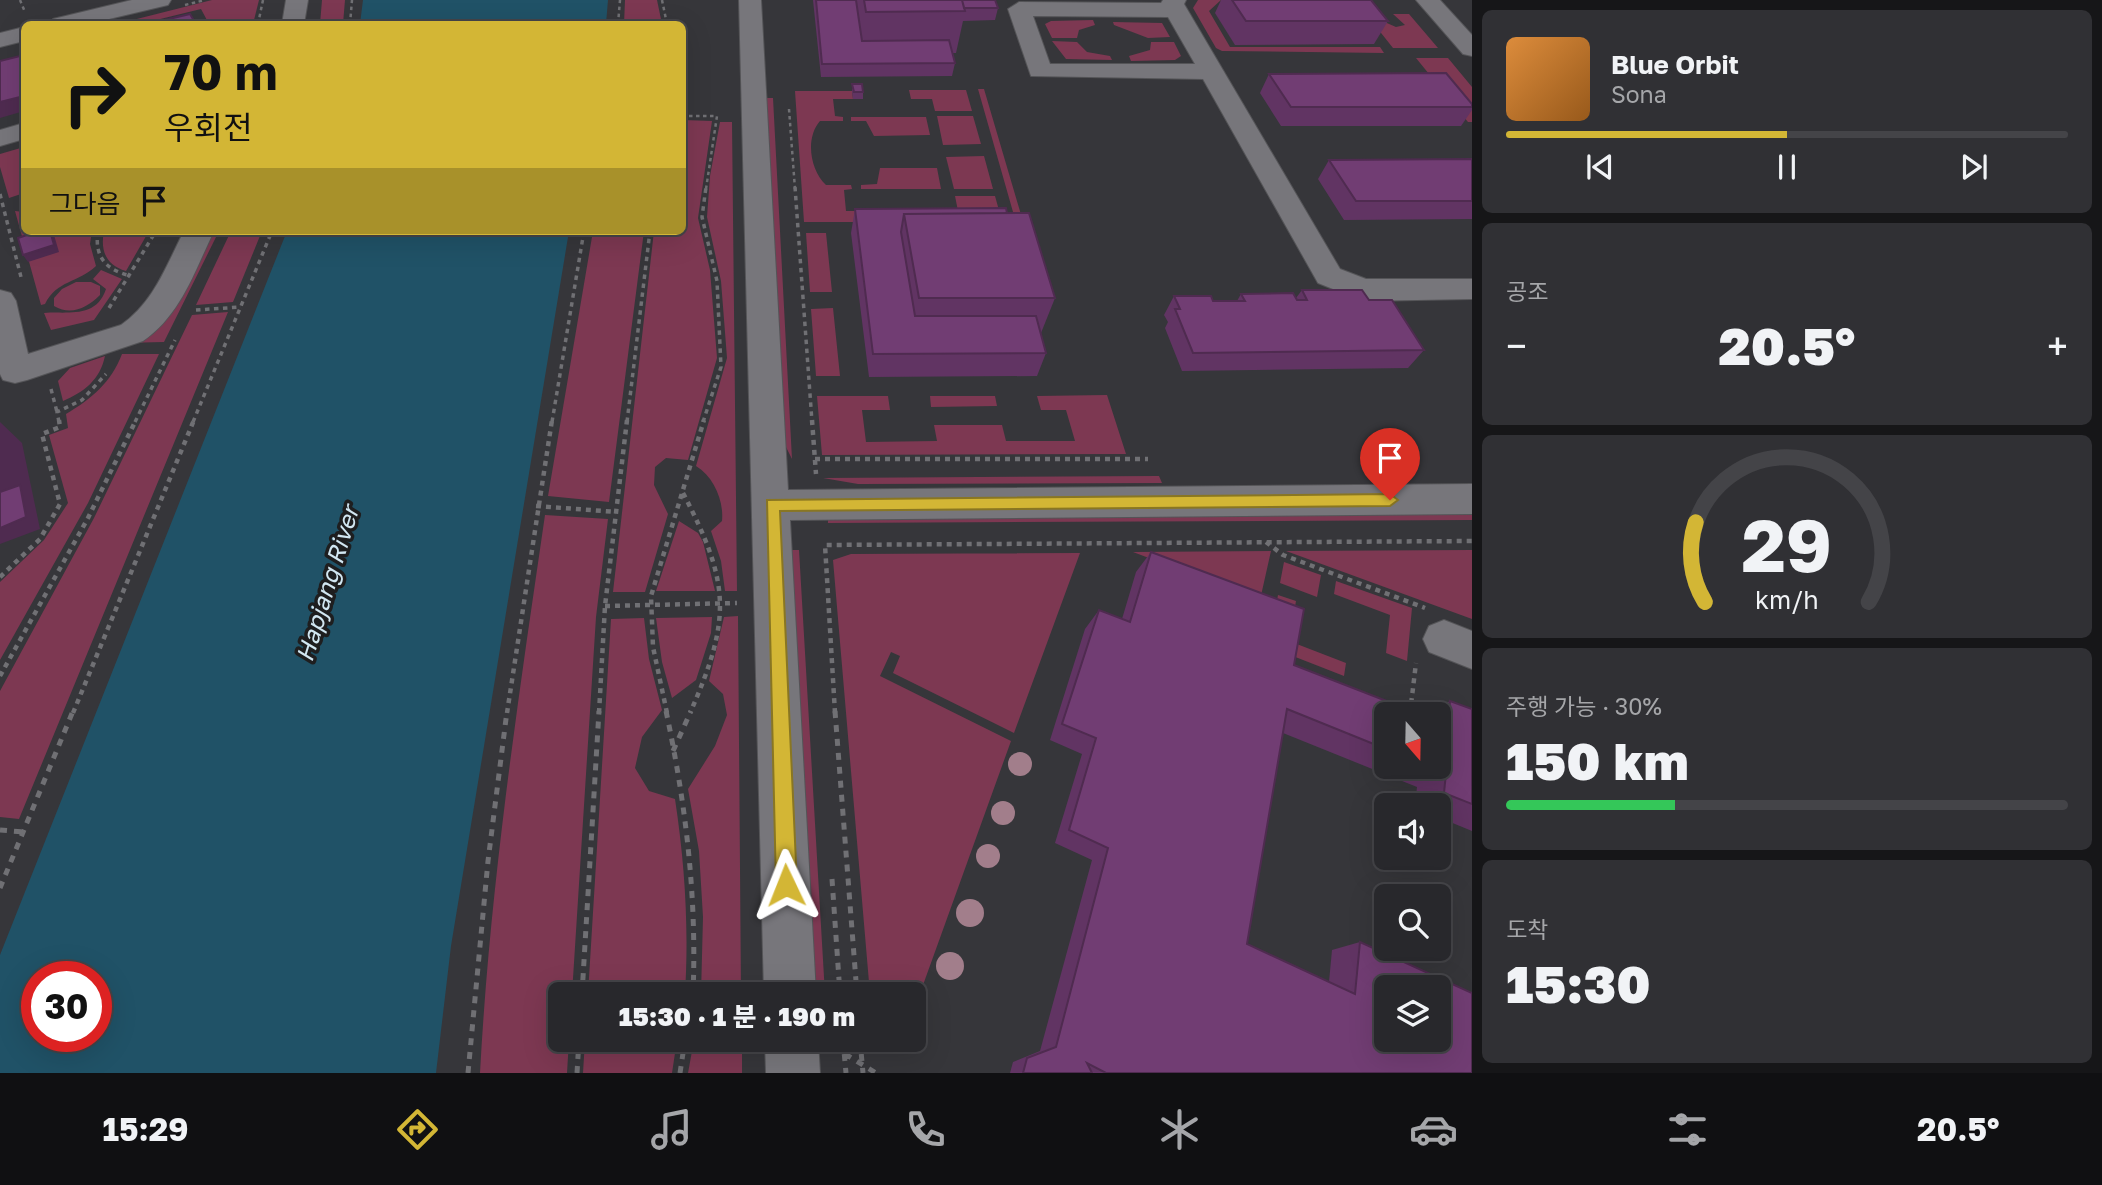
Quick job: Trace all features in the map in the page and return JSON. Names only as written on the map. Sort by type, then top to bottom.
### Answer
[{"type":"street","points":[[54,20],[160,0]]},
{"type":"street","points":[[294,21],[298,0]]},
{"type":"street","points":[[750,0],[790,982]]},
{"type":"street","points":[[1427,0],[1472,49]]},
{"type":"street","points":[[1212,72],[1040,71],[1019,9],[1175,5],[1329,276],[1363,290],[1472,289]]},
{"type":"street","points":[[0,40],[21,35]]},
{"type":"street","points":[[0,138],[21,132]]},
{"type":"street","points":[[12,293],[15,371],[97,359],[148,325],[197,235]]},
{"type":"street","points":[[772,505],[1472,499]]},
{"type":"street","points":[[792,1052],[793,1073]]},
{"type":"path","points":[[259,21],[263,0]]},
{"type":"path","points":[[350,21],[352,0]]},
{"type":"path","points":[[618,21],[620,0]]},
{"type":"path","points":[[662,0],[666,21]]},
{"type":"path","points":[[788,97],[815,459],[825,545],[823,552],[856,982]]},
{"type":"path","points":[[686,116],[726,116]]},
{"type":"path","points":[[694,982],[691,854],[653,659],[649,605],[654,578],[683,492],[722,358],[717,281],[702,217],[717,116]]},
{"type":"path","points":[[0,194],[12,293]]},
{"type":"path","points":[[97,235],[95,243],[103,265],[116,273],[139,278]]},
{"type":"path","points":[[0,577],[40,539],[60,504],[42,434],[60,427],[57,412],[82,400],[129,276],[154,235]]},
{"type":"path","points":[[0,888],[270,235]]},
{"type":"path","points":[[468,1073],[475,970],[500,754],[536,506],[583,235]]},
{"type":"path","points":[[583,982],[605,606],[650,235]]},
{"type":"path","points":[[189,311],[194,299]]},
{"type":"path","points":[[195,310],[241,307]]},
{"type":"path","points":[[0,676],[88,519],[179,331]]},
{"type":"path","points":[[815,459],[1147,459]]},
{"type":"path","points":[[673,751],[706,672],[717,634],[720,603],[715,562],[683,492]]},
{"type":"path","points":[[536,506],[616,512]]},
{"type":"path","points":[[1257,536],[1283,555],[1450,633]]},
{"type":"path","points":[[825,545],[1472,541]]},
{"type":"path","points":[[605,606],[743,604]]},
{"type":"path","points":[[0,830],[23,832]]},
{"type":"path","points":[[831,869],[839,982]]},
{"type":"path","points":[[577,1073],[578,1052]]},
{"type":"path","points":[[680,1073],[683,1052]]},
{"type":"path","points":[[861,1052],[863,1073]]},
{"type":"path","points":[[845,1054],[876,1073]]},
{"type":"path","points":[[845,1054],[846,1073]]},
{"type":"shaded area","points":[[212,0],[259,0],[254,21],[207,21],[201,9],[152,21],[129,21]]},
{"type":"shaded area","points":[[322,0],[345,0],[343,21],[320,21]]},
{"type":"shaded area","points":[[625,0],[657,0],[661,21],[624,21]]},
{"type":"shaded area","points":[[1198,0],[1221,0],[1209,11],[1230,47],[1380,47],[1384,53],[1222,51],[1216,48],[1193,8]]},
{"type":"shaded area","points":[[1366,14],[1396,27],[1405,25],[1393,14],[1409,14],[1438,48],[1393,48]]},
{"type":"shaded area","points":[[1093,20],[1095,25],[1079,30],[1077,38],[1052,38],[1045,24],[1051,21]]},
{"type":"shaded area","points":[[1113,22],[1162,23],[1170,37],[1148,38],[1114,25]]},
{"type":"shaded area","points":[[1052,41],[1077,42],[1087,52],[1110,56],[1112,60],[1066,59]]},
{"type":"shaded area","points":[[1151,42],[1174,42],[1181,56],[1175,60],[1131,61],[1129,56],[1150,50]]},
{"type":"shaded area","points":[[1416,58],[1448,58],[1472,87],[1472,122],[1468,122]]},
{"type":"shaded area","points":[[978,89],[984,89],[1022,218],[1017,226]]},
{"type":"shaded area","points":[[909,90],[966,90],[972,111],[935,111],[932,99],[911,99]]},
{"type":"shaded area","points":[[795,91],[852,91],[853,99],[833,99],[835,116],[843,117],[843,121],[820,121],[812,136],[811,154],[816,171],[826,185],[851,185],[852,189],[844,190],[846,211],[869,211],[870,222],[804,222]]},
{"type":"shaded area","points":[[766,98],[773,98],[792,459],[785,445]]},
{"type":"shaded area","points":[[937,116],[973,116],[981,144],[943,145]]},
{"type":"shaded area","points":[[851,117],[926,117],[930,135],[874,136],[866,121],[851,121]]},
{"type":"shaded area","points":[[686,120],[712,121],[698,218],[710,270],[717,358],[688,460],[666,458],[655,467],[654,485],[668,514],[645,592],[613,592],[654,235],[686,235]]},
{"type":"shaded area","points":[[720,122],[732,122],[737,591],[725,591],[721,561],[711,531],[722,521],[719,498],[708,476],[696,466],[727,358],[721,281],[707,217],[710,176]]},
{"type":"shaded area","points":[[21,148],[21,194],[9,198],[0,167],[0,154]]},
{"type":"shaded area","points":[[984,156],[993,189],[954,189],[946,157]]},
{"type":"shaded area","points":[[880,168],[937,168],[941,189],[861,189],[861,185],[877,184]]},
{"type":"shaded area","points":[[955,196],[995,196],[1002,221],[958,211]]},
{"type":"shaded area","points":[[15,211],[21,212],[21,233]]},
{"type":"shaded area","points":[[806,233],[826,233],[832,292],[810,292]]},
{"type":"shaded area","points":[[22,235],[91,235],[90,244],[96,266],[56,290],[45,304],[41,305]]},
{"type":"shaded area","points":[[104,235],[147,235],[126,271],[109,261],[103,245]]},
{"type":"shaded area","points":[[206,235],[217,235],[164,342],[121,343]]},
{"type":"shaded area","points":[[229,235],[260,235],[233,302],[196,305]]},
{"type":"shaded area","points":[[592,235],[643,235],[609,502],[548,496]]},
{"type":"shaded area","points":[[101,270],[122,279],[94,320],[51,330],[44,313],[80,312],[101,299],[106,289],[93,279]]},
{"type":"shaded area","points":[[76,282],[91,282],[100,286],[100,295],[90,304],[78,309],[67,310],[54,306],[54,298],[62,289]]},
{"type":"shaded area","points":[[833,308],[840,376],[816,376],[811,309]]},
{"type":"shaded area","points":[[228,312],[19,819],[0,817],[0,691],[94,518],[192,315]]},
{"type":"shaded area","points":[[122,354],[159,354],[88,503],[0,660],[0,582],[44,540],[68,503],[49,435],[68,428],[66,414],[99,389],[112,374]]},
{"type":"shaded area","points":[[105,356],[99,372],[90,384],[63,401],[58,381],[70,368]]},
{"type":"shaded area","points":[[1107,395],[1126,454],[822,455],[817,396],[888,396],[890,410],[862,410],[866,442],[937,441],[934,425],[1002,425],[1006,441],[1075,441],[1066,410],[1041,410],[1037,396]]},
{"type":"shaded area","points":[[930,396],[995,396],[997,406],[931,407]]},
{"type":"shaded area","points":[[1159,476],[1162,483],[858,484],[823,478]]},
{"type":"shaded area","points":[[1472,514],[1472,520],[828,523],[828,517]]},
{"type":"shaded area","points":[[545,515],[608,519],[596,617],[573,982],[548,982],[548,1052],[568,1052],[567,1073],[480,1073],[498,863]]},
{"type":"shaded area","points":[[679,521],[698,533],[703,542],[715,591],[656,591]]},
{"type":"shaded area","points":[[790,550],[799,550],[824,982],[812,982]]},
{"type":"shaded area","points":[[1472,550],[1472,619],[1286,551]]},
{"type":"shaded area","points":[[1271,551],[1260,600],[1133,552]]},
{"type":"shaded area","points":[[1080,553],[1014,733],[893,673],[900,656],[891,652],[880,676],[1011,741],[924,982],[869,982],[833,560],[851,554]]},
{"type":"shaded area","points":[[1284,562],[1321,575],[1317,597],[1280,583]]},
{"type":"shaded area","points":[[1336,581],[1412,608],[1407,661],[1386,653],[1390,615],[1334,594]]},
{"type":"shaded area","points":[[1278,595],[1296,601],[1289,641],[1346,663],[1344,676],[1280,651],[1273,623]]},
{"type":"shaded area","points":[[738,616],[741,982],[701,982],[703,917],[699,851],[688,789],[715,746],[727,715],[723,694],[709,681],[724,617]]},
{"type":"shaded area","points":[[712,617],[711,633],[696,680],[672,698],[662,662],[656,618]]},
{"type":"shaded area","points":[[644,618],[649,659],[662,710],[642,737],[635,768],[649,791],[675,799],[685,897],[685,982],[589,982],[611,619]]},
{"type":"shaded area","points":[[584,1052],[675,1052],[672,1073],[583,1073]]},
{"type":"shaded area","points":[[692,1052],[742,1052],[742,1073],[688,1073]]},
{"type":"water","points":[[363,0],[608,0],[606,21],[360,21]]},
{"type":"water","name":"Hapjang River","points":[[285,235],[568,235],[451,946],[436,1073],[0,1073],[0,955]]},
{"type":"building","points":[[816,0],[856,0],[862,41],[949,40],[955,63],[822,64]]},
{"type":"building","points":[[864,0],[962,0],[965,11],[866,12]]},
{"type":"building","points":[[962,0],[995,0],[998,8],[964,8]]},
{"type":"building","points":[[1232,0],[1371,0],[1388,21],[1246,21]]},
{"type":"building","points":[[190,14],[194,21],[161,21]]},
{"type":"building","points":[[21,56],[21,97],[0,102],[0,61]]},
{"type":"building","points":[[1446,73],[1472,107],[1291,107],[1269,74]]},
{"type":"building","points":[[852,84],[862,84],[863,92],[854,92]]},
{"type":"building","points":[[1472,159],[1472,201],[1356,201],[1329,160]]},
{"type":"building","points":[[1006,208],[1007,213],[904,214],[901,232],[915,316],[1036,316],[1046,353],[873,354],[855,209]]},
{"type":"building","points":[[1029,213],[1055,298],[919,298],[904,214]]},
{"type":"building","points":[[27,235],[51,235],[54,245],[23,255],[18,238]]},
{"type":"building","points":[[1302,290],[1362,290],[1369,300],[1392,300],[1424,350],[1193,353],[1175,309],[1180,309],[1174,296],[1211,296],[1213,301],[1245,301],[1241,294],[1293,293],[1297,300],[1307,300]]},
{"type":"building","points":[[20,485],[26,517],[0,528],[0,492]]},
{"type":"building","points":[[1151,552],[1304,609],[1294,665],[1389,702],[1374,702],[1374,744],[1287,709],[1247,944],[1355,994],[1360,942],[1374,948],[1374,961],[1402,961],[1432,975],[1374,975],[1374,1052],[1451,1052],[1451,983],[1472,993],[1472,1073],[1106,1073],[1087,1063],[1092,1073],[1023,1073],[1027,1058],[1056,1047],[1108,848],[1069,830],[1096,738],[1062,724],[1099,610],[1130,622]]},
{"type":"building","points":[[1450,702],[1472,709],[1472,804],[1451,796],[1451,793],[1444,793],[1445,779],[1451,779]]},
{"type":"route","points":[[786,885],[772,505],[1390,500]]}]
